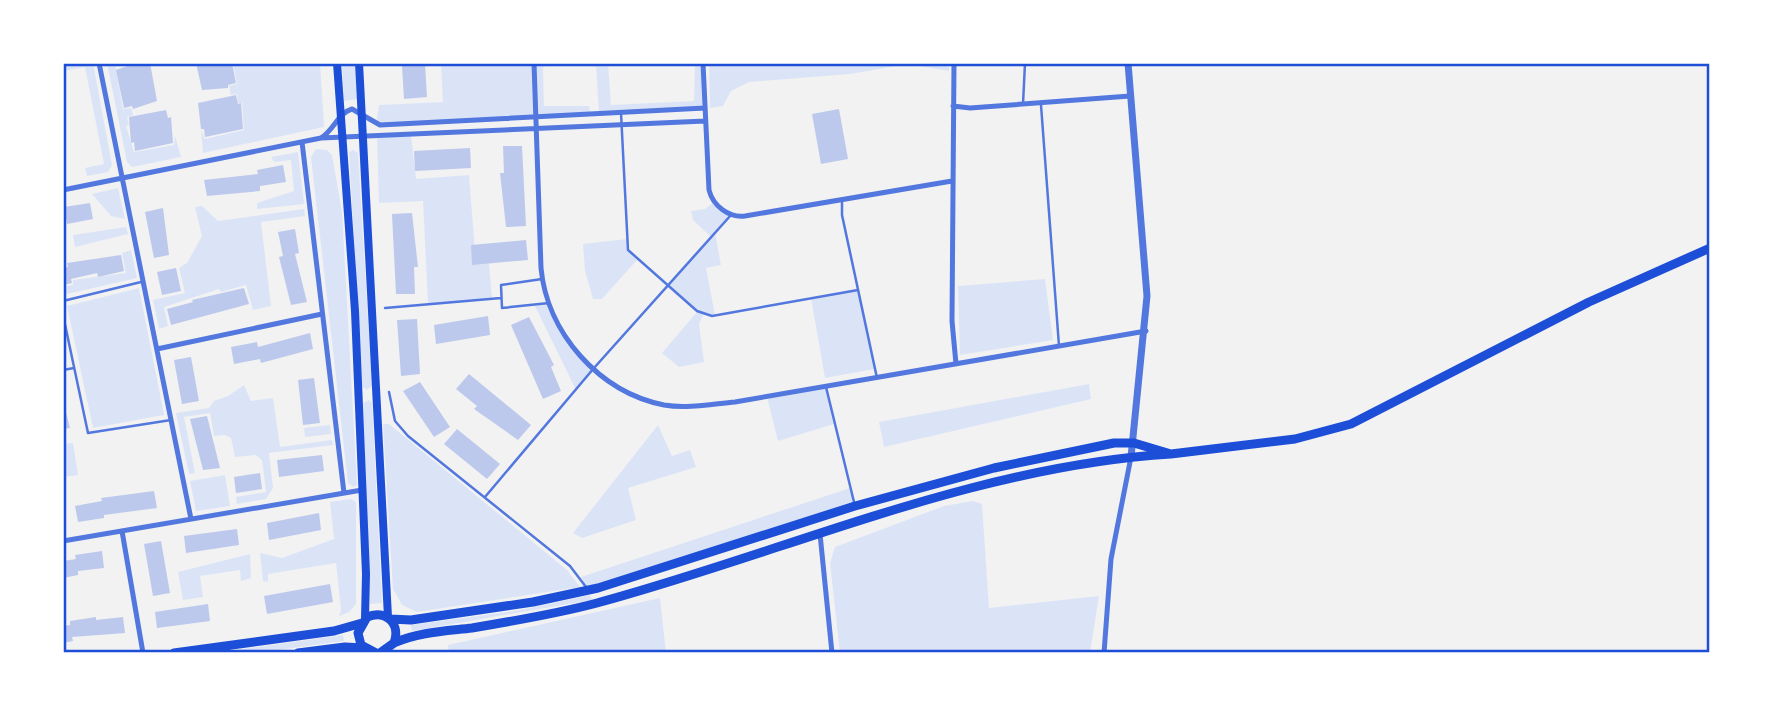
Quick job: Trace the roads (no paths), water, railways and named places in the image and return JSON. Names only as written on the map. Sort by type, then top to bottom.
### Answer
[{"type":"main road","points":[[337,63],[355,311],[362,490],[363,621],[358,633],[371,651]]},
{"type":"main road","points":[[359,63],[389,618],[397,631],[391,648]]},
{"type":"main road","points":[[298,653],[345,647],[371,651],[391,648],[416,636],[524,620],[594,604],[976,488],[1131,457],[1294,439],[1352,424],[1589,302],[1710,248]]},
{"type":"main road","points":[[174,653],[334,631],[379,614],[408,620],[509,606],[588,590],[855,506],[983,471],[1114,443],[1134,443],[1171,454]]},
{"type":"street","points":[[99,63],[191,519]]},
{"type":"street","points":[[534,63],[542,279],[548,303],[564,336],[594,368],[634,394],[674,406],[735,402],[1146,331]]},
{"type":"street","points":[[703,63],[710,195],[717,206],[731,215],[745,216],[951,181]]},
{"type":"street","points":[[954,63],[951,181],[952,332],[956,364]]},
{"type":"street","points":[[1104,653],[1111,559],[1134,443],[1146,331],[1147,284],[1128,63]]},
{"type":"street","points":[[953,106],[970,108],[1130,96]]},
{"type":"street","points":[[321,138],[331,131],[341,115],[352,109],[378,125],[705,108]]},
{"type":"street","points":[[63,190],[321,138],[363,139],[705,121]]},
{"type":"street","points":[[302,142],[344,493]]},
{"type":"street","points":[[157,349],[322,314]]},
{"type":"street","points":[[63,541],[362,490]]},
{"type":"street","points":[[122,531],[143,653]]},
{"type":"street","points":[[820,534],[832,653]]},
{"type":"lane","points":[[1023,104],[1025,63]]},
{"type":"lane","points":[[1040,102],[1059,346]]},
{"type":"lane","points":[[621,113],[628,249],[697,311],[708,316],[858,290]]},
{"type":"lane","points":[[842,200],[842,215],[877,378]]},
{"type":"lane","points":[[485,497],[594,368],[731,215]]},
{"type":"lane","points":[[542,279],[503,284],[501,298],[505,310],[548,303]]},
{"type":"lane","points":[[63,301],[143,282]]},
{"type":"lane","points":[[385,308],[501,298]]},
{"type":"lane","points":[[63,315],[89,434],[171,421]]},
{"type":"lane","points":[[63,370],[74,368]]},
{"type":"lane","points":[[826,387],[855,506]]},
{"type":"lane","points":[[389,392],[393,415],[401,430],[570,566],[588,590]]}]
